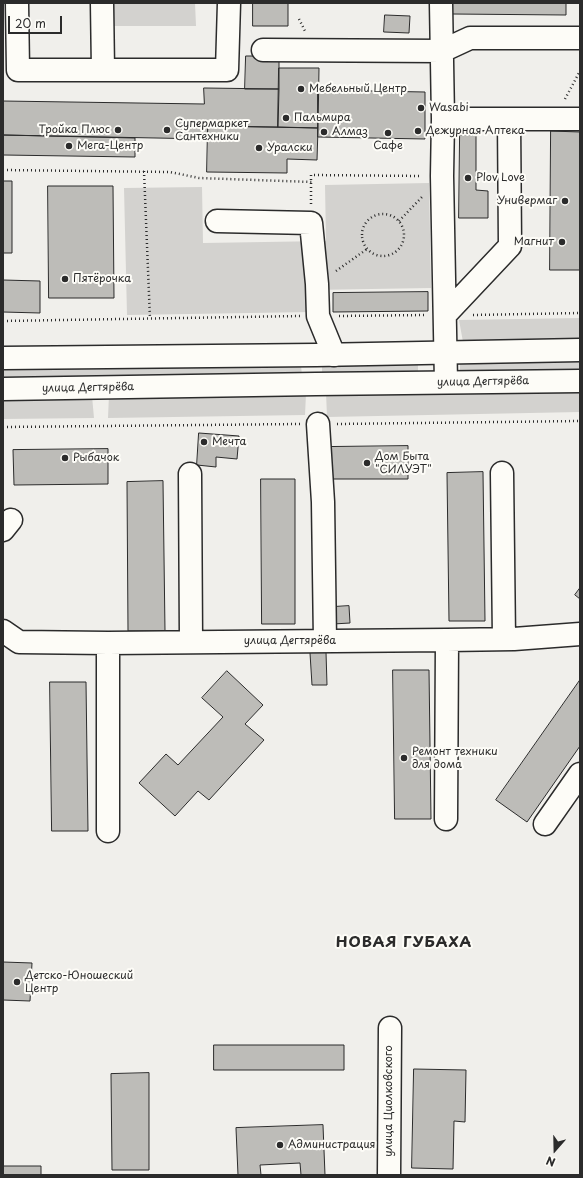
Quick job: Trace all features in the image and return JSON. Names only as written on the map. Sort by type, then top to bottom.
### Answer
[{"type":"main road","points":[[16,3],[18,70],[227,70],[230,3]]},
{"type":"main road","points":[[102,3],[103,70]]},
{"type":"main road","points":[[441,3],[443,119],[442,176],[446,382]]},
{"type":"main road","points":[[263,50],[442,51],[470,38],[580,38]]},
{"type":"main road","points":[[443,119],[580,118]]},
{"type":"main road","points":[[445,315],[510,246],[509,119]]},
{"type":"main road","points":[[217,221],[311,223],[317,284],[318,316],[334,355]]},
{"type":"main road","points":[[3,358],[334,355],[580,350]]},
{"type":"main road","name":"улица Дегтярёва","points":[[3,389],[580,381]]},
{"type":"main road","points":[[318,424],[322,502],[325,641]]},
{"type":"main road","points":[[190,474],[192,641]]},
{"type":"main road","points":[[502,474],[504,639]]},
{"type":"main road","name":"улица Дегтярёва","points":[[3,631],[19,642],[447,640],[504,639],[580,634]]},
{"type":"main road","points":[[446,819],[447,640]]},
{"type":"main road","points":[[108,642],[108,831]]},
{"type":"main road","points":[[545,824],[580,774]]},
{"type":"main road","name":"улица Циолковского","points":[[389,1175],[390,1028]]},
{"type":"path","points":[[554,119],[580,71]]},
{"type":"path","points":[[3,170],[170,172],[199,178],[312,182]]},
{"type":"path","points":[[144,171],[150,319]]},
{"type":"path","points":[[311,207],[311,176],[442,176]]},
{"type":"path","points":[[399,221],[442,176]]},
{"type":"path","points":[[378,214],[386,214],[399,221],[403,228],[404,235],[400,249],[394,254],[380,256],[373,254],[367,249],[363,243],[362,236],[362,229],[366,222],[378,214]]},
{"type":"path","points":[[317,284],[367,249]]},
{"type":"path","points":[[3,321],[580,312]]},
{"type":"path","points":[[3,427],[580,421]]},
{"type":"shaded area","points":[[107,3],[195,3],[196,26],[107,26]]},
{"type":"shaded area","points":[[429,183],[431,288],[312,290],[312,312],[127,315],[124,188],[202,187],[203,243],[326,241],[325,185]]},
{"type":"shaded area","points":[[580,318],[580,340],[463,342],[459,320]]},
{"type":"shaded area","points":[[580,362],[580,371],[460,373],[460,363]]},
{"type":"shaded area","points":[[418,364],[418,373],[322,375],[322,365]]},
{"type":"shaded area","points":[[301,366],[302,375],[3,379],[3,370]]},
{"type":"shaded area","points":[[580,390],[580,412],[327,417],[326,392]]},
{"type":"shaded area","points":[[306,394],[305,415],[108,418],[109,395]]},
{"type":"shaded area","points":[[92,396],[94,418],[3,419],[3,398]]},
{"type":"building","points":[[253,3],[288,3],[288,26],[253,26]]},
{"type":"building","points":[[451,3],[566,3],[566,15],[451,14]]},
{"type":"building","points":[[385,15],[410,16],[409,33],[384,32]]},
{"type":"building","points":[[246,56],[279,56],[279,89],[245,89]]},
{"type":"building","points":[[279,68],[319,68],[318,128],[278,127]]},
{"type":"building","points":[[204,88],[279,89],[278,127],[208,126],[207,139],[3,135],[3,101],[204,104]]},
{"type":"building","points":[[318,90],[425,92],[425,139],[318,137]]},
{"type":"building","points":[[208,126],[318,128],[317,160],[287,159],[287,173],[207,172]]},
{"type":"building","name":"Универмаг","points":[[551,131],[580,132],[580,270],[550,270]]},
{"type":"building","name":"Мега-Центр","points":[[3,135],[135,138],[135,157],[3,155]]},
{"type":"building","points":[[460,135],[476,135],[476,190],[488,191],[488,218],[459,218]]},
{"type":"building","points":[[3,181],[12,181],[12,253],[3,253]]},
{"type":"building","points":[[48,186],[113,186],[114,298],[49,298]]},
{"type":"building","points":[[3,280],[40,281],[40,313],[3,312]]},
{"type":"building","points":[[428,292],[428,311],[333,312],[333,293]]},
{"type":"building","points":[[199,433],[239,436],[237,459],[216,457],[216,467],[197,465]]},
{"type":"building","name":"Дом Быта \"СИЛУЭТ\"","points":[[408,446],[408,479],[326,479],[326,447]]},
{"type":"building","points":[[108,449],[108,484],[14,485],[13,450]]},
{"type":"building","points":[[483,472],[485,621],[449,621],[447,473]]},
{"type":"building","points":[[261,479],[295,479],[295,624],[262,624]]},
{"type":"building","points":[[163,481],[165,631],[128,631],[127,482]]},
{"type":"building","points":[[580,588],[580,599],[575,595]]},
{"type":"building","points":[[349,606],[350,623],[333,624],[333,607]]},
{"type":"building","points":[[326,652],[327,685],[312,685],[310,653]]},
{"type":"building","points":[[393,670],[429,670],[431,819],[395,819]]},
{"type":"building","points":[[227,671],[263,705],[245,724],[264,740],[209,800],[198,791],[175,816],[139,783],[166,754],[178,765],[223,717],[202,698]]},
{"type":"building","points":[[580,680],[580,746],[527,822],[496,800]]},
{"type":"building","points":[[50,682],[86,682],[88,831],[52,831]]},
{"type":"building","name":"Детско-Юношеский Центр","points":[[3,962],[32,963],[30,1001],[3,1000]]},
{"type":"building","points":[[214,1045],[344,1045],[344,1070],[214,1070]]},
{"type":"building","points":[[414,1069],[466,1070],[465,1122],[454,1121],[453,1169],[412,1168]]},
{"type":"building","points":[[149,1073],[149,1170],[112,1170],[111,1074]]},
{"type":"building","name":"Администрация","points":[[323,1125],[325,1175],[301,1175],[300,1163],[260,1165],[261,1175],[238,1175],[236,1128]]},
{"type":"building","points":[[3,1166],[41,1166],[41,1175],[3,1175]]},
{"type":"place","name":"Мебельный Центр","points":[[301,89]]},
{"type":"place","name":"Wasabi","points":[[421,108]]},
{"type":"place","name":"Пальмира","points":[[286,118]]},
{"type":"place","name":"Тройка Плюс","points":[[118,130]]},
{"type":"place","name":"Супермаркет Сантехники","points":[[167,130]]},
{"type":"place","name":"Дежурная Аптека","points":[[418,131]]},
{"type":"place","name":"Алмаз","points":[[324,132]]},
{"type":"place","name":"Сафе","points":[[388,133]]},
{"type":"place","name":"Мега-Центр","points":[[69,146]]},
{"type":"place","name":"Уралски","points":[[259,148]]},
{"type":"place","name":"Plov Love","points":[[468,178]]},
{"type":"place","name":"Универмаг","points":[[565,201]]},
{"type":"place","name":"Магнит","points":[[562,242]]},
{"type":"place","name":"Пятёрочка","points":[[65,279]]},
{"type":"place","name":"Мечта","points":[[204,442]]},
{"type":"place","name":"Рыбачок","points":[[65,458]]},
{"type":"place","name":"Дом Быта \"СИЛУЭТ\"","points":[[367,463]]},
{"type":"place","name":"Ремонт техники для дома","points":[[404,758]]},
{"type":"place","name":"Детско-Юношеский Центр","points":[[17,982]]},
{"type":"place","name":"Администрация","points":[[280,1145]]},
{"type":"district","name":"НОВАЯ ГУБАХА","points":[[404,943]]}]
